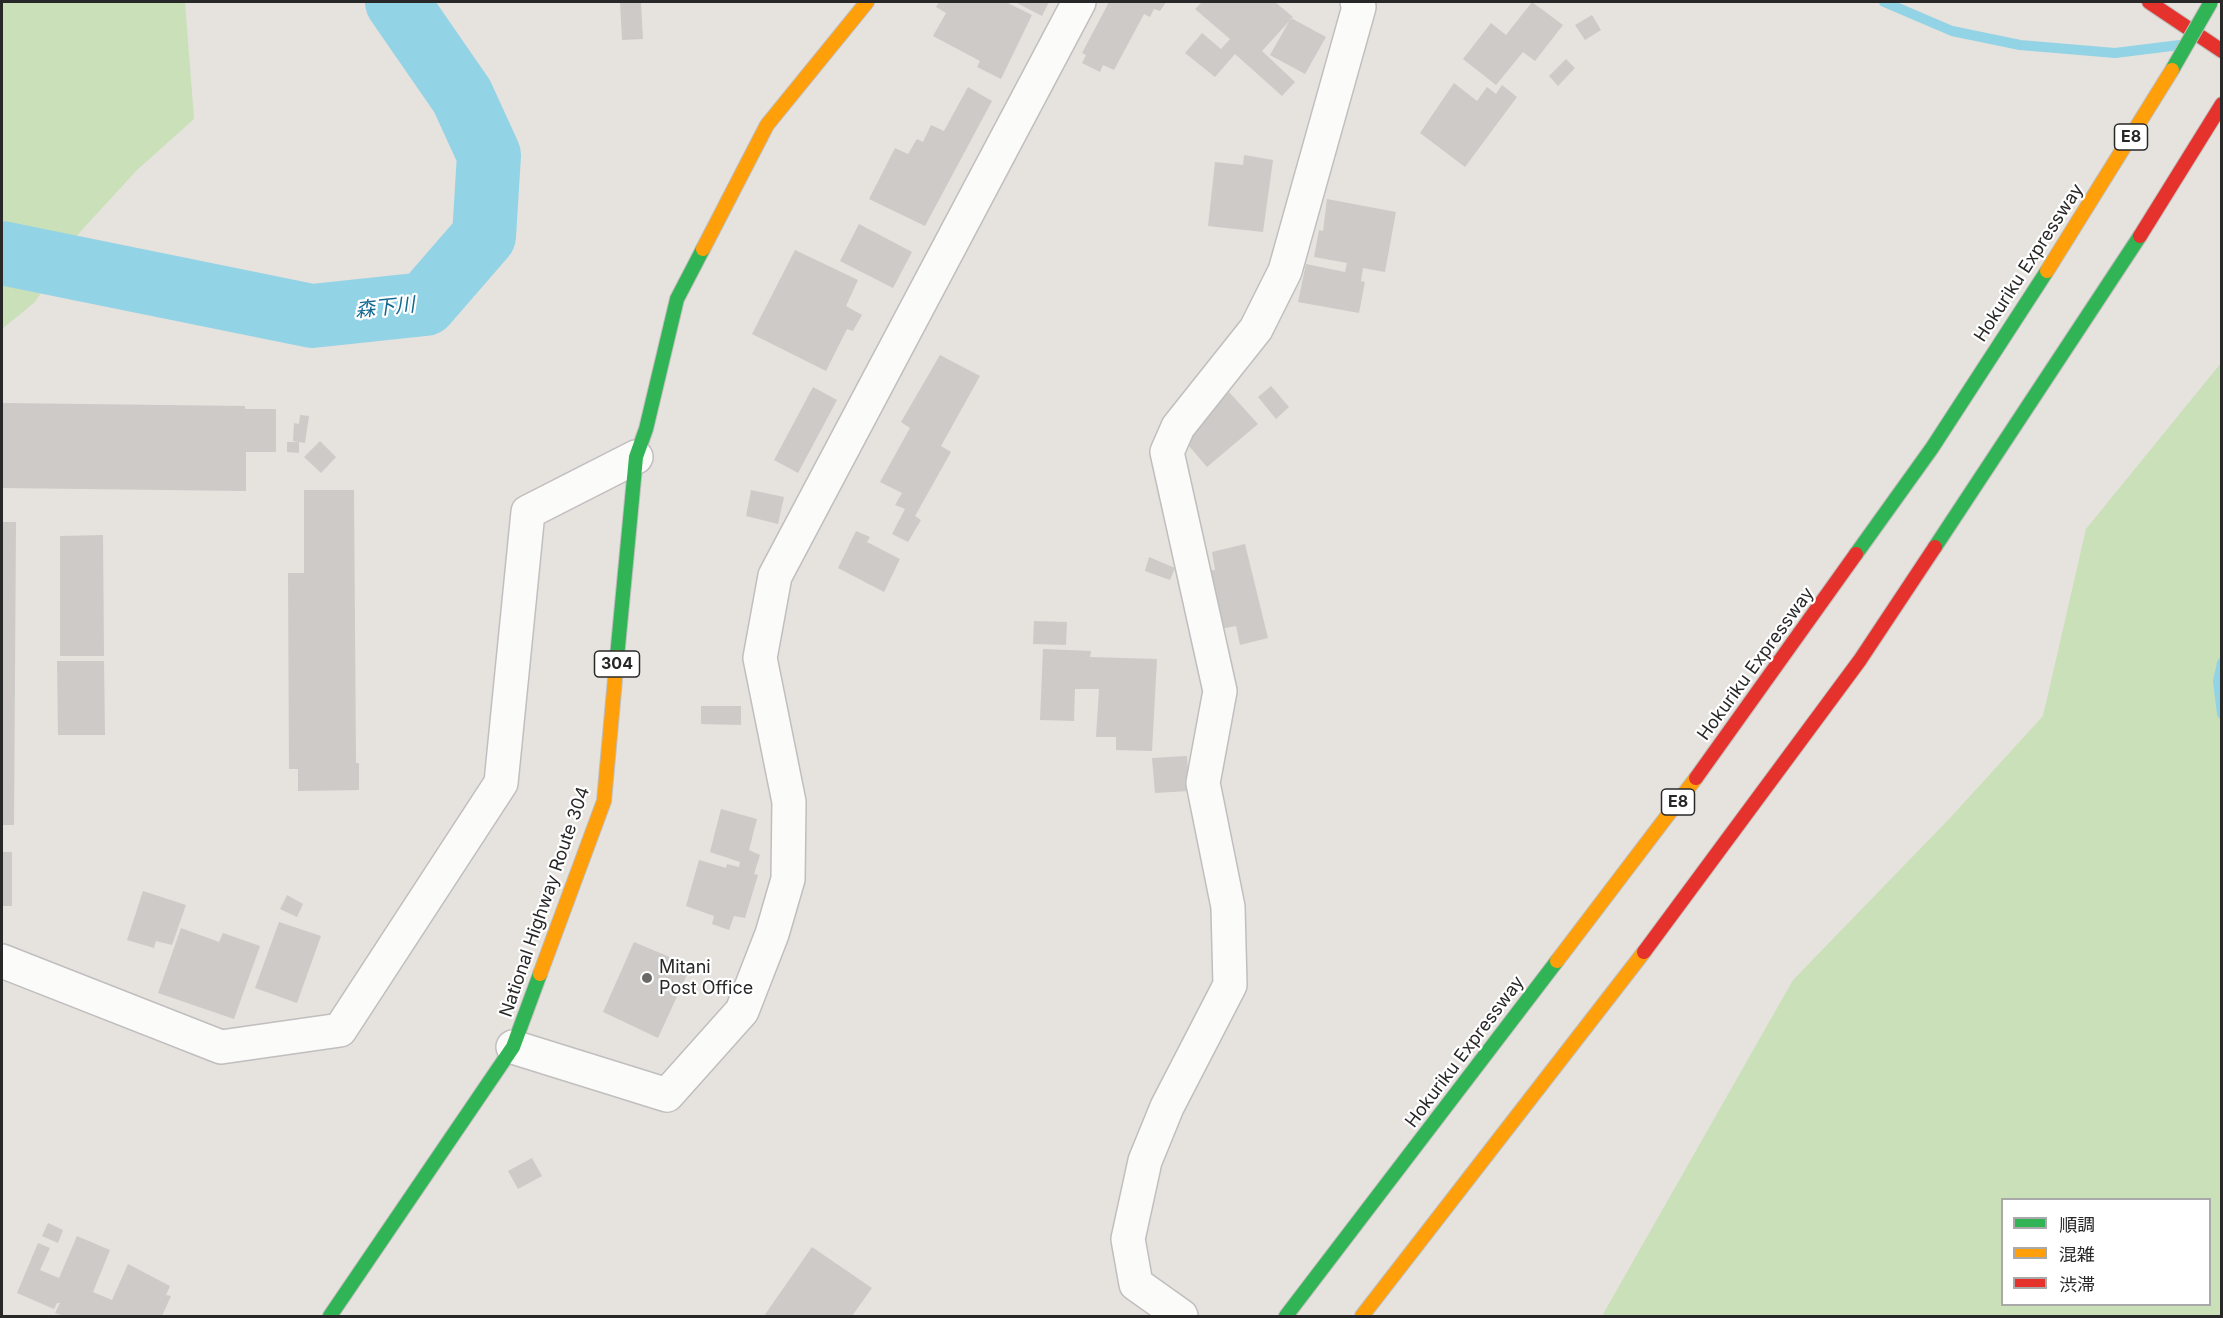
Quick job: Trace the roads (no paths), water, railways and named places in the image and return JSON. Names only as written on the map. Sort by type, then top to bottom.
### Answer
[{"type":"highway","name":"National Highway Route 304","points":[[330,1317],[513,1047],[604,801],[636,457],[646,429],[677,299],[767,125],[867,2]]},
{"type":"highway","points":[[2149,2],[2222,51]]},
{"type":"highway","name":"Hokuriku Expressway","points":[[1286,1317],[1696,778],[1932,448],[2163,86],[2211,2]]},
{"type":"highway","points":[[1362,1317],[1615,990],[1798,746],[1873,640],[2097,305],[2222,104]]},
{"type":"street","points":[[513,1047],[667,1095],[742,1011],[772,934],[788,879],[789,802],[760,658],[775,576],[1079,2]]},
{"type":"street","points":[[1177,1313],[1136,1284],[1128,1239],[1144,1161],[1167,1107],[1230,985],[1228,907],[1203,783],[1220,691],[1167,452],[1178,427],[1256,329],[1285,271],[1359,7],[1357,2]]},
{"type":"street","points":[[2,961],[221,1047],[340,1029],[501,783],[528,512],[636,457]]},
{"type":"waterway","name":"森下川","points":[[2,253],[312,316],[425,304],[484,236],[489,155],[462,96],[397,2]]},
{"type":"waterway","points":[[1884,2],[1952,31],[2020,45],[2115,53],[2180,45]]},
{"type":"waterway","points":[[2222,663],[2218,681],[2222,714]]},
{"type":"place","name":"Mitani Post Office","points":[[647,978]]}]
